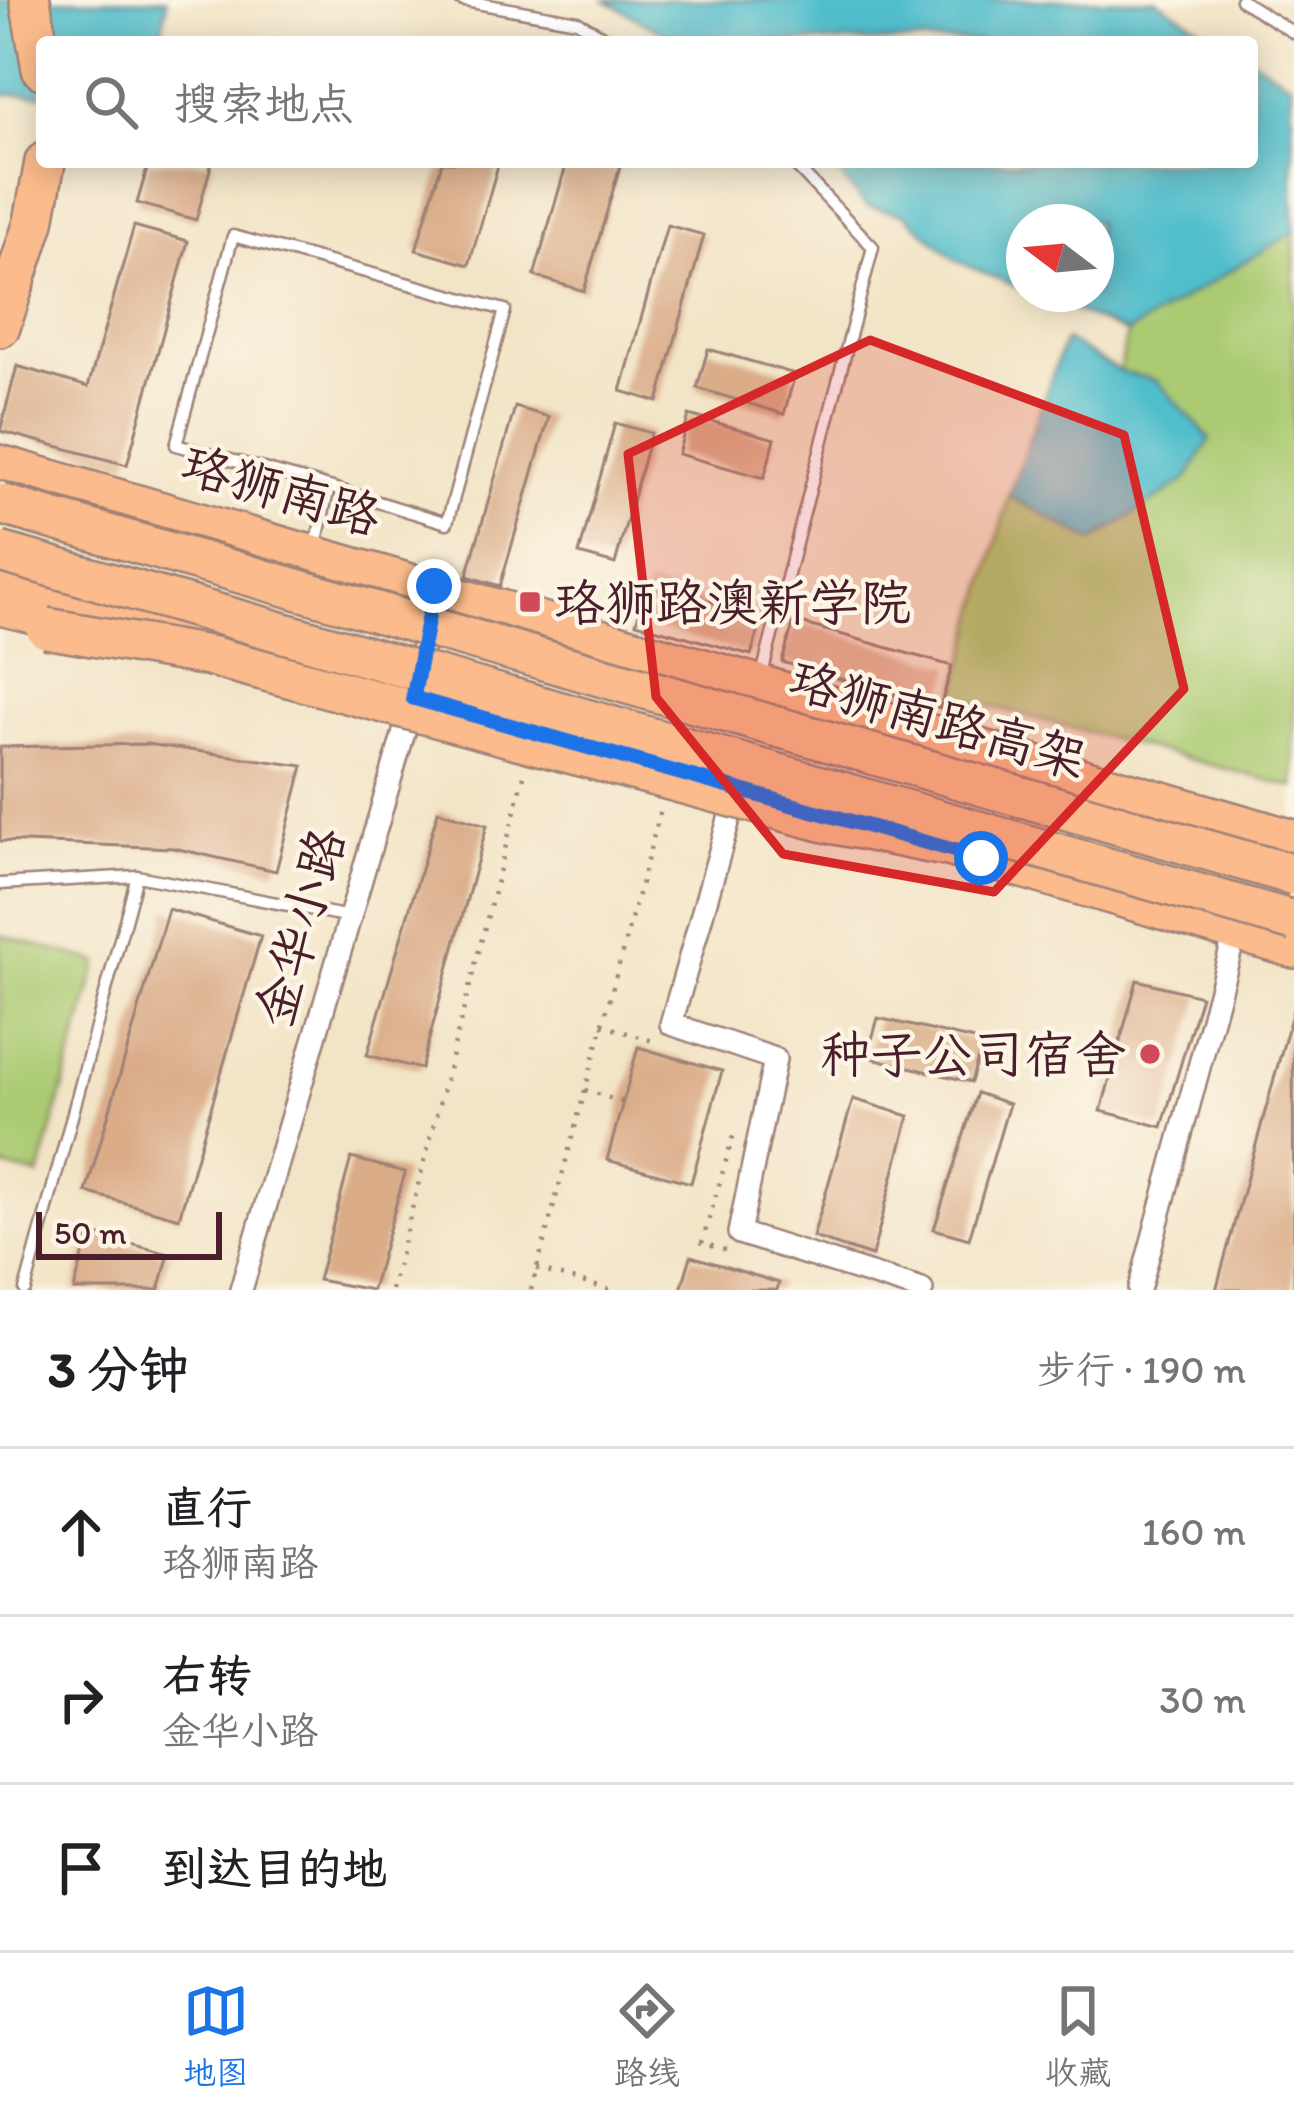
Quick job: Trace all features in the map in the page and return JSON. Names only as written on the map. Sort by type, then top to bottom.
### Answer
[{"type":"highway","points":[[30,0],[36,36]]},
{"type":"highway","points":[[0,327],[34,222],[44,168]]},
{"type":"highway","name":"珞狮南路高架","points":[[0,504],[1294,875]]},
{"type":"highway","name":"珞狮南路高架","points":[[0,552],[1294,921]]},
{"type":"highway","points":[[0,605],[825,822],[1195,894]]},
{"type":"highway","points":[[0,628],[46,628],[214,658]]},
{"type":"main road","name":"珞狮南路","points":[[0,462],[1294,837]]},
{"type":"main road","points":[[0,581],[1294,951]]},
{"type":"street","name":"金华小路","points":[[241,1290],[413,698],[434,586]]},
{"type":"street","points":[[735,798],[671,1024],[776,1059],[739,1233],[922,1290]]},
{"type":"street","points":[[1139,1290],[1235,934]]},
{"type":"lane","points":[[460,0],[577,21],[602,36]]},
{"type":"lane","points":[[1241,0],[1294,33]]},
{"type":"lane","points":[[760,682],[873,247],[798,168]]},
{"type":"lane","points":[[233,236],[506,310],[447,524],[329,488],[176,445],[233,236]]},
{"type":"lane","points":[[315,553],[329,488]]},
{"type":"lane","points":[[0,884],[137,876],[350,917]]},
{"type":"lane","points":[[25,1290],[137,876]]},
{"type":"path","points":[[391,1290],[532,743]]},
{"type":"path","points":[[531,1290],[666,790]]},
{"type":"path","points":[[602,1025],[666,1045]]},
{"type":"path","points":[[585,1090],[622,1102]]},
{"type":"path","points":[[739,1114],[702,1243],[745,1257]]},
{"type":"path","points":[[537,1269],[610,1290]]},
{"type":"highlighted area","points":[[870,340],[1124,435],[1184,689],[994,892],[783,854],[656,697],[628,454]]},
{"type":"green space","points":[[1294,232],[1294,787],[955,697],[1009,496],[1094,541],[1157,381],[1119,371],[1127,333]]},
{"type":"green space","points":[[0,935],[98,962],[39,1176],[0,1166]]},
{"type":"water","points":[[0,0],[167,0],[161,36],[36,36],[36,95],[0,94]]},
{"type":"water","points":[[605,0],[1156,0],[1214,36],[668,36]]},
{"type":"water","points":[[1258,63],[1291,83],[1294,232],[1127,333],[1077,312],[1114,312],[1114,204],[1006,204],[1006,282],[957,261],[904,214],[866,206],[834,168],[1258,168]]},
{"type":"water","points":[[1065,340],[1119,371],[1157,381],[1210,439],[1187,479],[1093,541],[1009,496]]},
{"type":"building","points":[[147,168],[210,168],[196,220],[137,203]]},
{"type":"building","points":[[440,168],[497,168],[469,265],[416,250]]},
{"type":"building","points":[[565,168],[619,168],[584,291],[534,276]]},
{"type":"building","points":[[667,225],[704,235],[658,402],[621,391]]},
{"type":"building","points":[[134,226],[188,241],[127,465],[0,431],[17,366],[88,387]]},
{"type":"building","points":[[708,349],[795,374],[784,414],[697,388]]},
{"type":"building","points":[[515,407],[549,417],[500,586],[467,576]]},
{"type":"building","points":[[689,415],[775,439],[764,478],[678,454]]},
{"type":"building","points":[[615,423],[651,433],[615,564],[579,554]]},
{"type":"building","points":[[648,584],[763,616],[751,655],[636,623]]},
{"type":"building","points":[[794,621],[952,666],[940,708],[782,662]]},
{"type":"building","points":[[147,744],[303,766],[276,871],[174,848],[0,841],[0,747]]},
{"type":"building","points":[[438,811],[487,825],[421,1069],[367,1055]]},
{"type":"building","points":[[168,909],[261,936],[179,1218],[86,1192]]},
{"type":"building","name":"种子公司宿舍","points":[[1137,980],[1201,996],[1162,1127],[1101,1111]]},
{"type":"building","points":[[1293,1010],[1294,1290],[1216,1290]]},
{"type":"building","name":"种子公司宿舍","points":[[878,1018],[983,1042],[971,1082],[867,1057]]},
{"type":"building","points":[[638,1047],[722,1071],[691,1183],[607,1160]]},
{"type":"building","name":"种子公司宿舍","points":[[977,1093],[1009,1104],[969,1239],[934,1229]]},
{"type":"building","name":"种子公司宿舍","points":[[853,1099],[909,1116],[872,1256],[813,1237]]},
{"type":"building","points":[[351,1158],[405,1172],[372,1290],[318,1280]]},
{"type":"building","points":[[89,1233],[169,1254],[159,1290],[74,1290]]},
{"type":"building","points":[[691,1256],[779,1283],[777,1290],[681,1290]]},
{"type":"place","name":"珞狮路澳新学院","points":[[530,602]]},
{"type":"place","name":"种子公司宿舍","points":[[1150,1054]]},
{"type":"route","points":[[434,586],[413,698],[981,858]]}]
